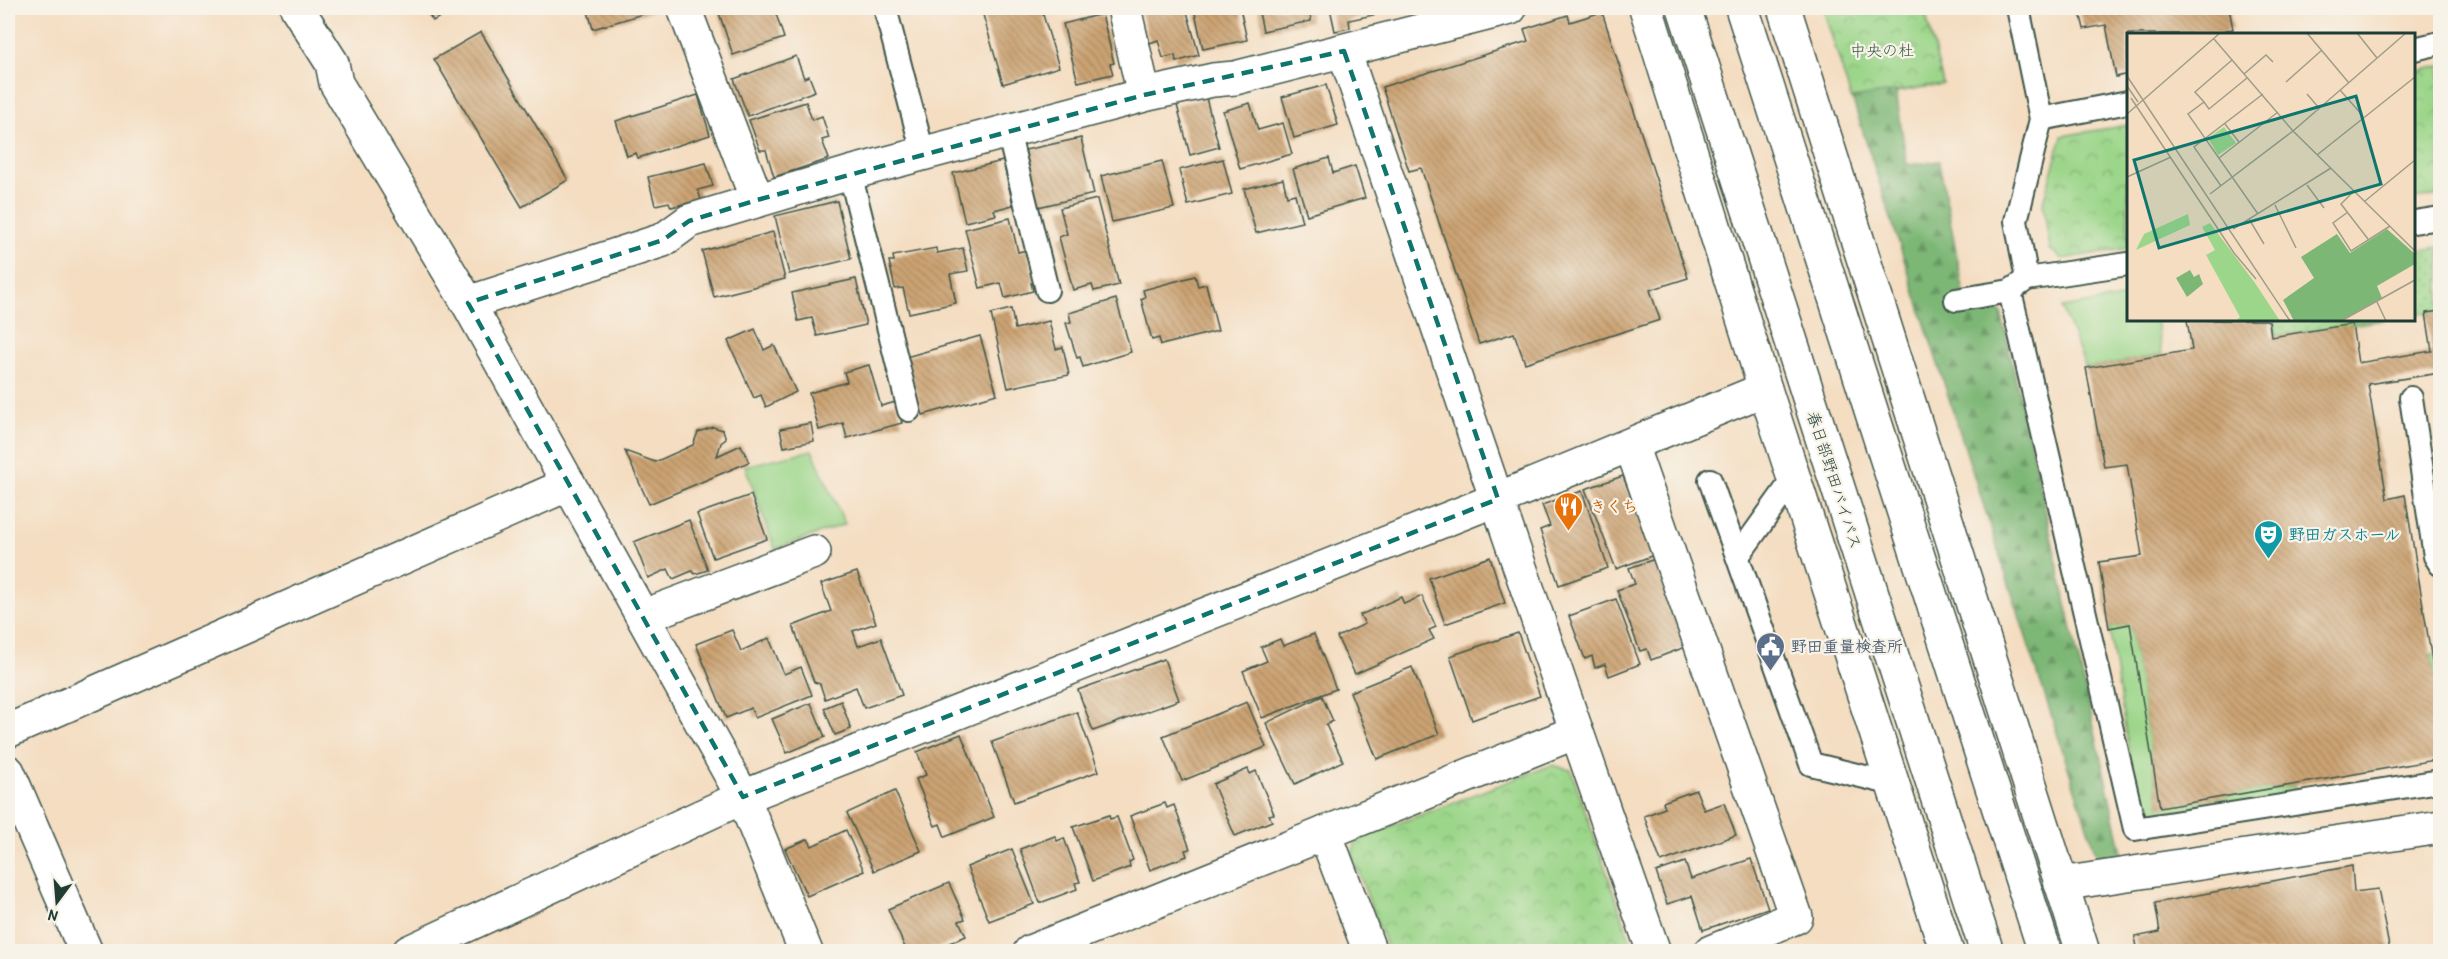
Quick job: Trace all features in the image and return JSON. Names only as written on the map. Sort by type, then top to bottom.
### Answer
[{"type":"main road","points":[[297,8],[332,63],[336,83],[468,303],[743,797],[806,951]]},
{"type":"main road","points":[[684,8],[757,200]]},
{"type":"main road","points":[[1124,8],[1144,95]]},
{"type":"main road","points":[[468,303],[663,240],[689,220],[850,173],[1144,95],[1213,80],[1235,78],[1344,51],[1443,16],[1510,8]]},
{"type":"main road","points":[[1646,8],[1765,389],[1947,951]]},
{"type":"main road","name":"春日部野田バイパス","points":[[1684,8],[1987,951]]},
{"type":"main road","points":[[1742,8],[2045,951]]},
{"type":"main road","points":[[1784,8],[2083,951]]},
{"type":"main road","points":[[1344,51],[1576,732],[1654,951]]},
{"type":"main road","points":[[412,951],[743,797],[1498,499],[1765,389]]},
{"type":"main road","points":[[1631,445],[1796,917],[1712,951]]},
{"type":"main road","points":[[8,731],[569,484]]},
{"type":"main road","points":[[644,616],[814,552]]},
{"type":"main road","points":[[1030,951],[1576,732]]},
{"type":"main road","points":[[8,772],[86,951]]},
{"type":"main road","points":[[2061,884],[2440,827]]},
{"type":"main road","points":[[1324,834],[1371,951]]},
{"type":"lane","points":[[885,8],[923,153]]},
{"type":"lane","points":[[2018,8],[2042,118],[2016,221],[2018,285],[2135,829],[2440,781]]},
{"type":"lane","points":[[2415,48],[2440,43]]},
{"type":"lane","points":[[2042,118],[2127,102]]},
{"type":"lane","points":[[1008,131],[1047,290]]},
{"type":"lane","points":[[850,173],[909,410]]},
{"type":"lane","points":[[2415,222],[2440,218]]},
{"type":"lane","points":[[1956,300],[2018,285],[2127,264]]},
{"type":"lane","points":[[2411,398],[2435,556],[2440,564]]},
{"type":"lane","points":[[1738,556],[1794,478]]},
{"type":"lane","points":[[1710,480],[1811,764],[1894,784]]},
{"type":"highlighted area","points":[[1344,51],[1498,499],[743,797],[468,303],[663,240],[689,221],[757,200],[1144,95]]},
{"type":"green space","points":[[1823,8],[1924,8],[1943,84],[1896,92],[1907,165],[1939,161],[1967,310],[1989,306],[2001,313],[2122,853],[2097,857]]},
{"type":"green space","name":"中央の杜","points":[[1823,8],[1924,8],[1943,84],[1851,98]]},
{"type":"green space","points":[[2440,66],[2440,195],[2415,199],[2415,72]]},
{"type":"green space","points":[[2127,125],[2127,248],[2062,259],[2050,249],[2043,202],[2062,136]]},
{"type":"green space","points":[[2440,247],[2440,311],[2415,315],[2415,251]]},
{"type":"green space","points":[[2127,297],[2127,321],[2156,321],[2162,355],[2086,368],[2062,308]]},
{"type":"green space","points":[[2274,321],[2377,321],[2276,336]]},
{"type":"green space","points":[[812,450],[845,524],[775,549],[745,466]]},
{"type":"green space","points":[[2130,624],[2160,807],[2294,785],[2296,792],[2283,800],[2159,816],[2145,812],[2137,802],[2109,628]]},
{"type":"green space","points":[[2440,653],[2440,710],[2431,654]]},
{"type":"green space","points":[[1552,765],[1571,770],[1633,948],[1632,951],[1388,951],[1352,855],[1357,839]]},
{"type":"building","points":[[425,8],[455,8],[433,21]]},
{"type":"building","points":[[587,8],[658,8],[659,9],[593,29]]},
{"type":"building","points":[[774,8],[784,38],[733,55],[718,10]]},
{"type":"building","points":[[981,8],[1041,8],[1059,67],[1003,84]]},
{"type":"building","points":[[1140,8],[1186,8],[1199,55],[1176,62],[1175,55],[1163,58],[1158,40],[1150,43]]},
{"type":"building","points":[[1194,8],[1240,8],[1247,40],[1203,49]]},
{"type":"building","points":[[1258,8],[1309,8],[1311,21],[1263,31]]},
{"type":"building","points":[[1330,8],[1396,8],[1397,10],[1349,20],[1350,28],[1335,31]]},
{"type":"building","points":[[2079,8],[2229,8],[2233,29],[2226,30],[2227,33],[2127,33],[2127,74],[2116,77],[2106,25],[2084,29]]},
{"type":"building","points":[[1602,12],[1688,278],[1650,290],[1660,320],[1525,363],[1514,333],[1479,344],[1421,168],[1409,171],[1382,87],[1528,41],[1524,29],[1568,15],[1570,22]]},
{"type":"building","points":[[1102,14],[1114,63],[1110,64],[1113,74],[1078,82],[1063,24]]},
{"type":"building","points":[[481,32],[568,180],[522,207],[434,59]]},
{"type":"building","points":[[796,56],[804,78],[809,76],[815,91],[748,116],[734,79]]},
{"type":"building","points":[[1326,85],[1338,125],[1294,138],[1282,97]]},
{"type":"building","points":[[698,95],[710,135],[638,158],[636,153],[627,156],[616,121]]},
{"type":"building","points":[[1206,98],[1219,147],[1190,155],[1177,105]]},
{"type":"building","points":[[806,102],[812,120],[822,116],[829,138],[822,140],[829,159],[774,177],[766,150],[760,150],[749,120]]},
{"type":"building","points":[[1250,103],[1258,130],[1283,123],[1292,154],[1240,169],[1223,111]]},
{"type":"building","points":[[1081,138],[1094,194],[1038,207],[1025,150]]},
{"type":"building","points":[[1329,158],[1333,173],[1355,166],[1365,198],[1307,215],[1293,169]]},
{"type":"building","points":[[1223,159],[1232,194],[1188,205],[1179,170]]},
{"type":"building","points":[[1003,161],[1013,205],[994,210],[996,215],[965,222],[953,173]]},
{"type":"building","points":[[1162,161],[1174,208],[1112,222],[1101,176]]},
{"type":"building","points":[[706,163],[713,186],[698,190],[701,200],[671,207],[669,202],[655,205],[648,177]]},
{"type":"building","points":[[1283,179],[1287,196],[1295,194],[1302,222],[1256,233],[1244,189]]},
{"type":"building","points":[[1097,199],[1119,285],[1094,291],[1092,285],[1073,290],[1059,237],[1067,234],[1060,208]]},
{"type":"building","points":[[837,201],[851,259],[789,274],[775,216]]},
{"type":"building","points":[[1010,218],[1018,252],[1027,250],[1035,282],[1031,283],[1033,291],[1005,298],[1001,283],[980,288],[965,229]]},
{"type":"building","points":[[773,232],[785,279],[714,297],[702,251]]},
{"type":"building","points":[[936,248],[937,253],[963,248],[968,271],[950,274],[956,303],[909,313],[903,288],[895,289],[889,261],[894,261],[893,256]]},
{"type":"building","points":[[1195,276],[1198,286],[1206,284],[1218,331],[1161,345],[1159,338],[1152,340],[1141,299],[1145,297],[1143,290]]},
{"type":"building","points":[[856,279],[866,325],[817,336],[812,318],[798,321],[792,293]]},
{"type":"building","points":[[1116,299],[1131,352],[1083,367],[1080,357],[1077,358],[1066,323],[1071,322],[1069,313]]},
{"type":"building","points":[[1011,309],[1015,329],[1049,321],[1056,349],[1063,347],[1069,375],[1008,388],[991,314]]},
{"type":"building","name":"野田ガスホール","points":[[2440,311],[2440,373],[2368,384],[2387,499],[2405,495],[2440,710],[2440,759],[2160,808],[2130,624],[2109,628],[2099,562],[2142,556],[2127,464],[2104,467],[2086,368],[2192,350],[2187,321],[2269,321],[2271,337],[2352,324],[2358,363],[2432,351],[2426,313]]},
{"type":"building","points":[[755,329],[764,350],[774,345],[796,392],[766,407],[761,395],[754,398],[728,341]]},
{"type":"building","points":[[980,336],[997,394],[923,415],[906,357]]},
{"type":"building","points":[[869,365],[881,406],[896,402],[902,423],[847,438],[843,423],[819,430],[809,393],[847,382],[844,372]]},
{"type":"building","points":[[811,423],[814,441],[784,447],[780,429]]},
{"type":"building","points":[[713,427],[723,430],[726,439],[721,443],[717,456],[741,445],[749,462],[649,504],[625,451],[655,462],[693,445],[698,432]]},
{"type":"building","points":[[1623,476],[1654,555],[1616,569],[1585,489]]},
{"type":"building","points":[[1582,491],[1608,568],[1559,585],[1540,530],[1550,526],[1542,505]]},
{"type":"building","points":[[751,495],[767,539],[713,558],[697,514]]},
{"type":"building","points":[[689,520],[708,570],[695,574],[692,571],[673,579],[668,569],[648,578],[634,542]]},
{"type":"building","points":[[1490,557],[1505,603],[1445,624],[1429,578]]},
{"type":"building","points":[[1655,559],[1688,646],[1651,660],[1647,649],[1640,651],[1617,590],[1635,584],[1629,568]]},
{"type":"building","points":[[857,572],[876,623],[853,631],[858,646],[881,638],[902,695],[864,708],[856,687],[825,699],[820,684],[814,682],[793,626],[831,611],[821,584]]},
{"type":"building","points":[[1422,596],[1436,627],[1429,630],[1434,639],[1355,674],[1337,637],[1365,624],[1360,615],[1401,597],[1404,604]]},
{"type":"building","points":[[1616,599],[1640,664],[1609,676],[1605,664],[1595,668],[1592,656],[1585,659],[1569,616]]},
{"type":"building","points":[[732,630],[741,651],[769,638],[784,674],[801,667],[812,695],[755,718],[751,708],[726,718],[696,644]]},
{"type":"building","points":[[1518,633],[1540,696],[1472,720],[1450,656]]},
{"type":"building","points":[[1314,634],[1336,689],[1262,718],[1243,671],[1267,661],[1261,647],[1280,639],[1283,646]]},
{"type":"building","points":[[1164,659],[1179,700],[1093,731],[1078,690]]},
{"type":"building","points":[[1412,667],[1439,734],[1377,759],[1350,692]]},
{"type":"building","points":[[1322,696],[1333,721],[1326,725],[1343,761],[1295,784],[1266,723]]},
{"type":"building","points":[[841,701],[851,729],[835,735],[824,708]]},
{"type":"building","points":[[1247,702],[1266,747],[1182,781],[1163,736]]},
{"type":"building","points":[[811,703],[825,737],[787,753],[772,719]]},
{"type":"building","points":[[1077,712],[1099,771],[1014,802],[992,742]]},
{"type":"building","points":[[961,734],[994,817],[945,837],[940,824],[935,826],[916,779],[926,775],[917,752]]},
{"type":"building","points":[[1248,769],[1250,774],[1256,771],[1274,814],[1269,815],[1272,821],[1235,836],[1213,784]]},
{"type":"building","points":[[1696,790],[1704,810],[1724,803],[1736,835],[1661,862],[1644,816],[1665,808],[1663,802]]},
{"type":"building","points":[[895,791],[921,851],[874,871],[847,813]]},
{"type":"building","points":[[1165,803],[1167,808],[1174,805],[1190,849],[1185,850],[1187,856],[1150,870],[1130,816]]},
{"type":"building","points":[[1109,815],[1110,819],[1117,817],[1133,860],[1129,862],[1130,867],[1093,881],[1073,827]]},
{"type":"building","points":[[846,830],[864,871],[807,896],[785,849],[808,839],[812,846]]},
{"type":"building","points":[[1055,836],[1057,841],[1064,838],[1080,882],[1075,883],[1077,889],[1040,903],[1020,849]]},
{"type":"building","points":[[1012,849],[1034,904],[989,921],[967,867]]},
{"type":"building","points":[[1751,859],[1768,908],[1703,930],[1692,896],[1667,904],[1656,872],[1685,862],[1691,879]]},
{"type":"building","points":[[2352,866],[2354,892],[2378,889],[2390,952],[2138,952],[2135,937],[2160,932],[2155,903]]},
{"type":"building","points":[[949,883],[965,919],[959,921],[966,936],[928,952],[907,952],[888,909]]},
{"type":"place","name":"きくち","points":[[1569,532]]},
{"type":"place","name":"野田ガスホール","points":[[2268,560]]},
{"type":"place","name":"野田重量検査所","points":[[1770,672]]}]
